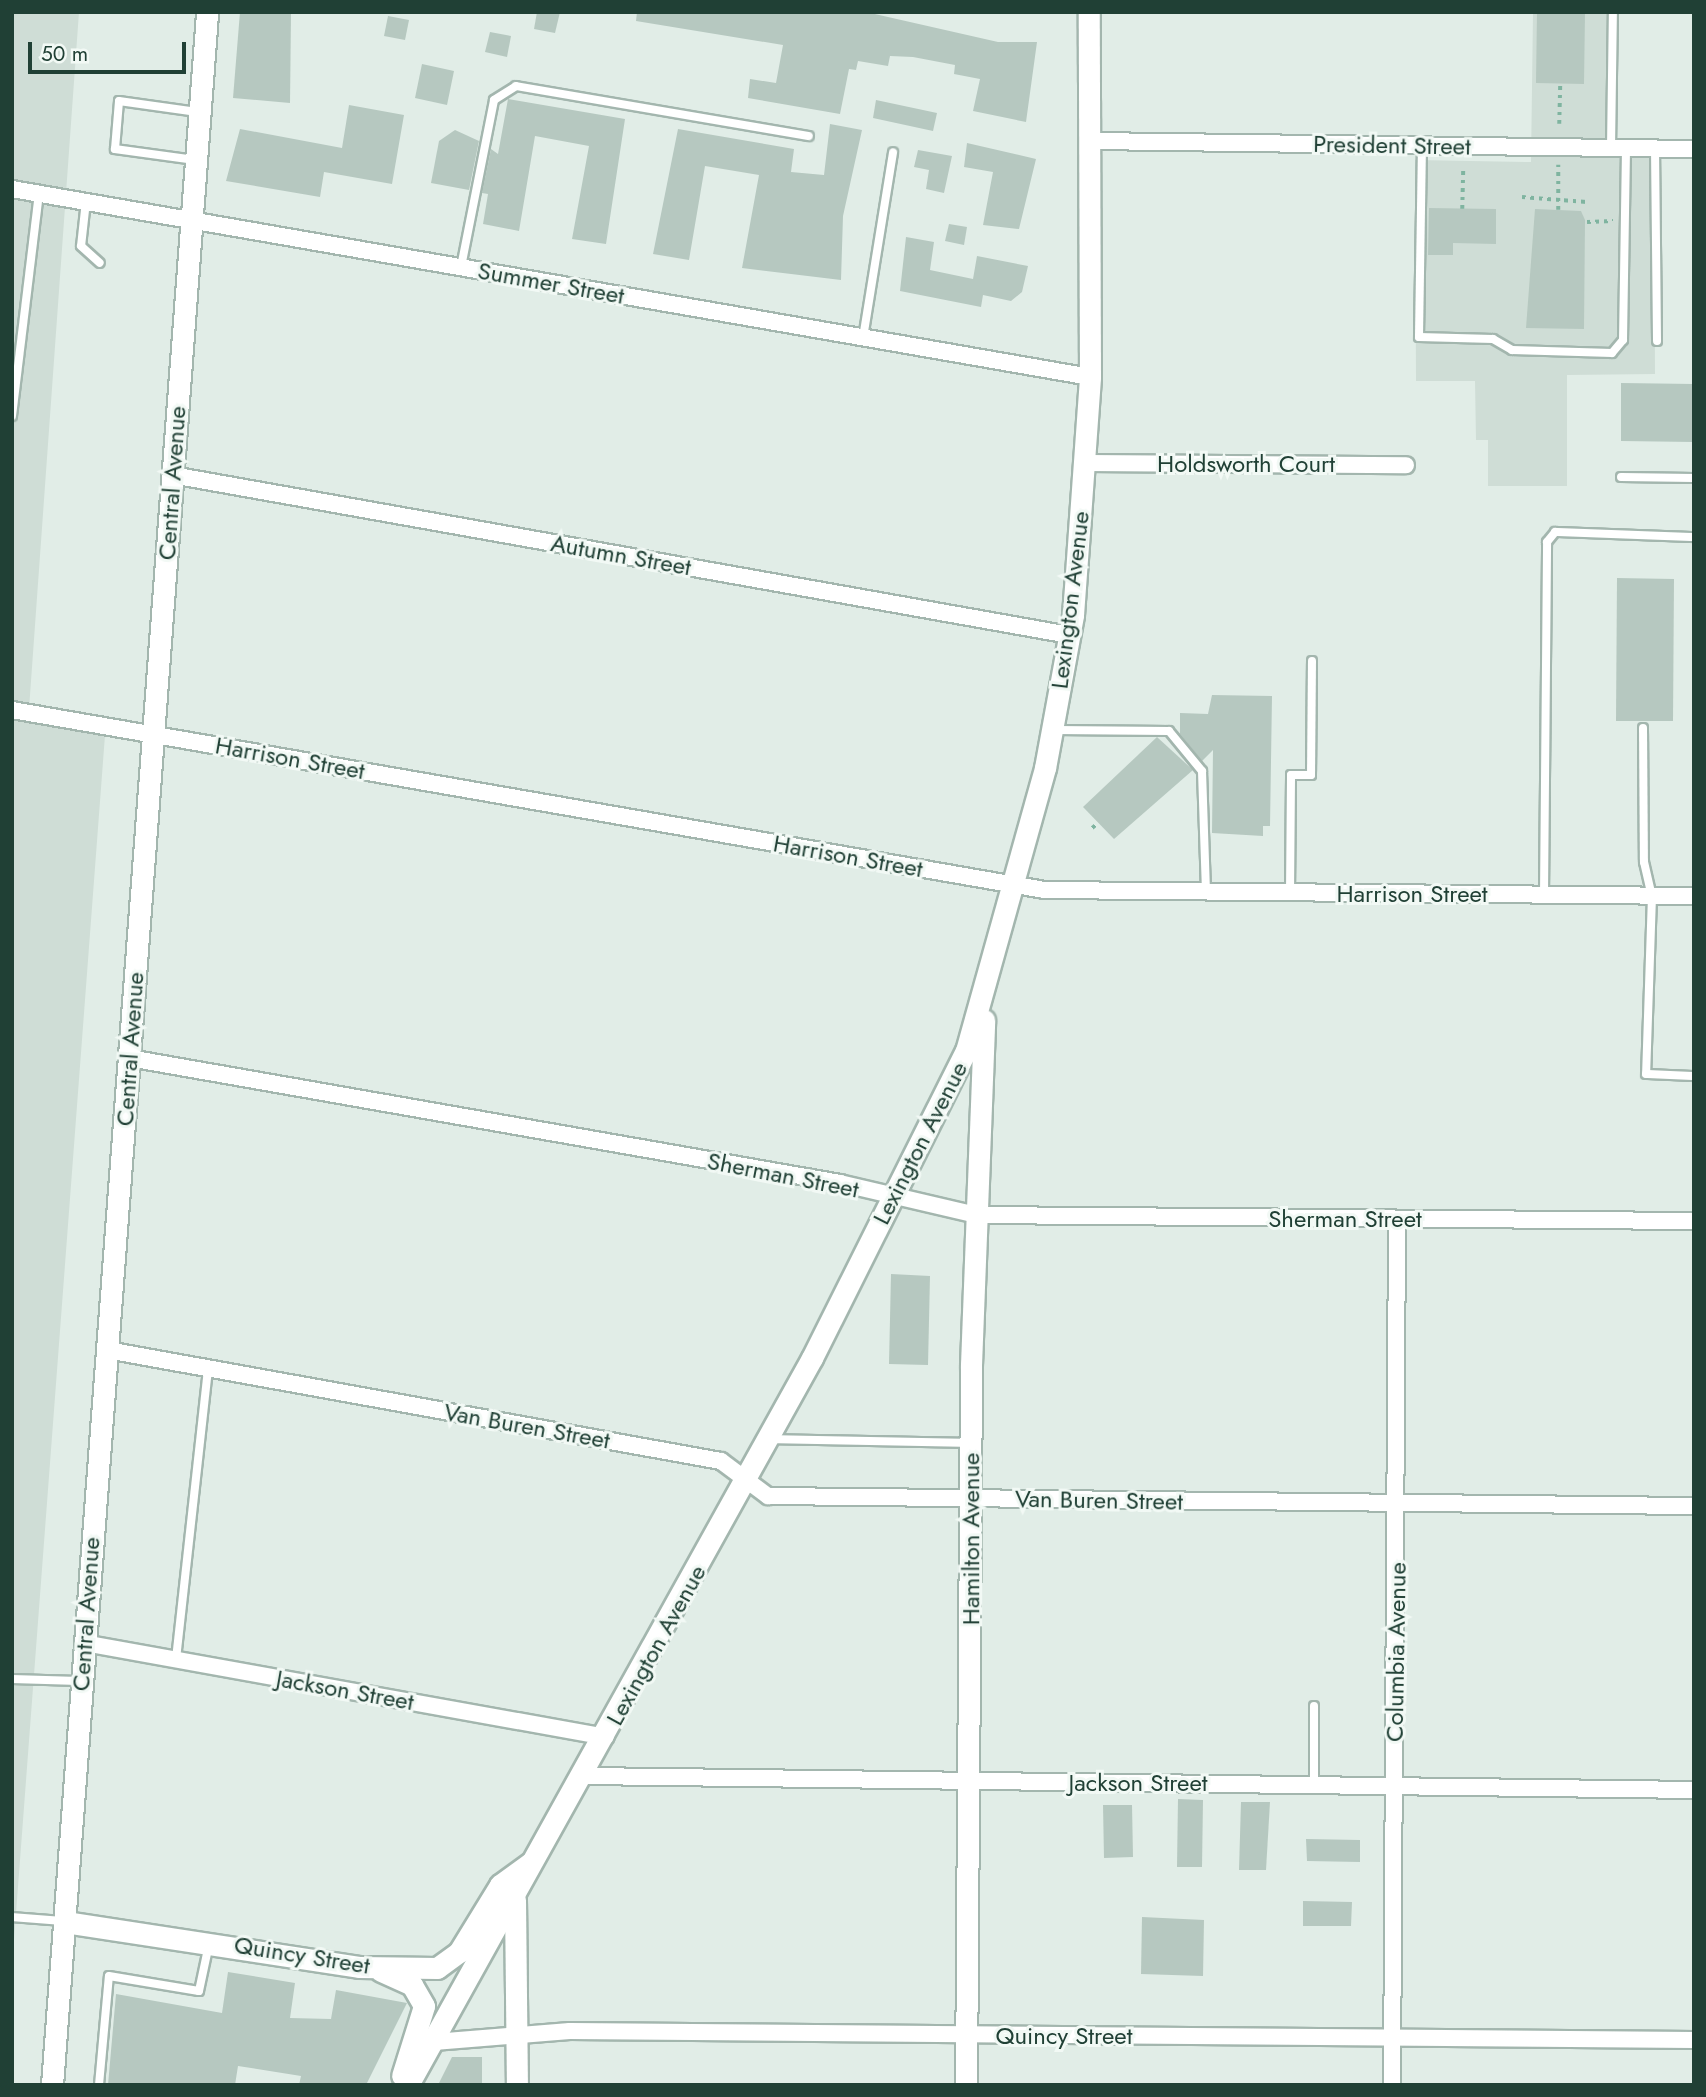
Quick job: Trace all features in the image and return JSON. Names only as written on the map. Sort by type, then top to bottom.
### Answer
[{"type":"main road","name":"Central Avenue","points":[[52,2085],[207,12]]},
{"type":"main road","name":"Lexington Avenue","points":[[408,2085],[515,1898],[531,1862],[606,1737],[746,1480],[951,1092],[985,994],[1052,730],[1069,635],[1087,463],[1090,377],[1091,141],[1088,12]]},
{"type":"main road","name":"Hamilton Avenue","points":[[966,2085],[971,1443],[985,994]]},
{"type":"main road","name":"Quincy Street","points":[[65,1922],[210,1941],[359,1967],[449,1964],[500,1885],[531,1862]]},
{"type":"main road","points":[[515,1898],[517,2085]]},
{"type":"main road","points":[[359,1967],[403,1979],[422,1998],[424,2016],[398,2085]]},
{"type":"street","name":"President Street","points":[[1091,141],[1694,149]]},
{"type":"street","name":"Summer Street","points":[[12,189],[1090,377]]},
{"type":"street","name":"Holdsworth Court","points":[[1087,463],[1406,465]]},
{"type":"street","name":"Autumn Street","points":[[173,475],[1069,635]]},
{"type":"street","name":"Harrison Street","points":[[12,710],[1014,885],[1206,892],[1694,897]]},
{"type":"street","name":"Sherman Street","points":[[130,1058],[894,1198],[976,1216],[1694,1221]]},
{"type":"street","name":"Columbia Avenue","points":[[1392,2085],[1398,1503],[1397,1219]]},
{"type":"street","name":"Van Buren Street","points":[[107,1350],[722,1461],[768,1496],[1694,1506]]},
{"type":"street","name":"Jackson Street","points":[[83,1643],[606,1737]]},
{"type":"street","name":"Jackson Street","points":[[583,1776],[1395,1784],[1694,1790]]},
{"type":"street","name":"Quincy Street","points":[[435,2042],[517,2035],[1694,2040]]},
{"type":"lane","points":[[1422,145],[1419,337],[1493,339],[1513,350],[1612,353],[1623,340],[1625,221],[1618,148],[1613,12]]},
{"type":"lane","points":[[461,267],[494,100],[516,86],[809,136]]},
{"type":"lane","points":[[197,160],[115,149],[119,101],[200,112]]},
{"type":"lane","points":[[1655,148],[1657,341]]},
{"type":"lane","points":[[863,338],[893,152]]},
{"type":"lane","points":[[12,416],[39,193]]},
{"type":"lane","points":[[86,201],[81,246],[100,263]]},
{"type":"lane","points":[[1621,477],[1694,478]]},
{"type":"lane","points":[[1544,895],[1547,542],[1555,532],[1694,537]]},
{"type":"lane","points":[[1290,893],[1291,775],[1311,775],[1312,661]]},
{"type":"lane","points":[[1643,728],[1644,862],[1652,896],[1646,1074],[1694,1076]]},
{"type":"lane","points":[[1052,730],[1169,731],[1202,771],[1206,892]]},
{"type":"lane","points":[[176,1659],[208,1369]]},
{"type":"lane","points":[[766,1439],[971,1443]]},
{"type":"lane","points":[[12,1679],[81,1681]]},
{"type":"lane","points":[[1314,1706],[1314,1784]]},
{"type":"lane","points":[[12,1917],[65,1922]]},
{"type":"lane","points":[[99,2085],[109,1976],[199,1991],[210,1941]]},
{"type":"path","points":[[1559,124],[1560,83]]},
{"type":"path","points":[[1558,163],[1558,210]]},
{"type":"path","points":[[1462,209],[1463,169]]},
{"type":"path","points":[[1522,197],[1587,202]]},
{"type":"path","points":[[1587,222],[1625,221]]},
{"type":"path","points":[[1092,828],[1098,822]]},
{"type":"shaded area","points":[[12,12],[79,12],[29,709],[106,722],[12,1966]]},
{"type":"shaded area","points":[[1533,12],[1608,12],[1609,158],[1654,158],[1655,374],[1567,375],[1567,486],[1488,486],[1488,440],[1476,440],[1475,381],[1416,381],[1415,160],[1531,162]]},
{"type":"building","points":[[240,12],[291,12],[290,103],[233,98]]},
{"type":"building","points":[[537,12],[560,12],[555,33],[534,29]]},
{"type":"building","points":[[637,12],[866,12],[998,42],[1037,42],[1026,122],[973,111],[980,79],[954,74],[955,65],[913,57],[890,56],[888,66],[858,61],[856,70],[849,69],[840,114],[748,98],[750,79],[776,83],[783,45],[636,21]]},
{"type":"building","points":[[1537,12],[1585,12],[1584,84],[1536,83]]},
{"type":"building","points":[[388,16],[409,20],[405,40],[384,36]]},
{"type":"building","points":[[490,32],[511,36],[507,57],[485,52]]},
{"type":"building","points":[[422,64],[454,71],[447,105],[415,98]]},
{"type":"building","points":[[508,99],[625,119],[606,244],[572,239],[589,146],[535,136],[519,231],[483,224],[488,194],[482,193],[491,149],[498,154]]},
{"type":"building","points":[[876,100],[937,113],[933,131],[873,118]]},
{"type":"building","points":[[349,105],[404,115],[392,184],[324,172],[320,197],[226,181],[240,129],[342,148]]},
{"type":"building","points":[[830,124],[862,130],[843,216],[841,280],[742,268],[759,175],[705,166],[689,260],[653,254],[678,129],[794,149],[791,172],[824,175]]},
{"type":"building","points":[[455,130],[479,141],[469,190],[431,183],[439,141]]},
{"type":"building","points":[[967,143],[1036,159],[1019,229],[983,225],[993,172],[964,167]]},
{"type":"building","points":[[918,150],[952,156],[944,193],[926,189],[929,170],[914,167]]},
{"type":"building","points":[[1429,208],[1496,209],[1496,244],[1453,243],[1453,255],[1428,255]]},
{"type":"building","points":[[1535,209],[1581,211],[1585,220],[1584,329],[1526,328]]},
{"type":"building","points":[[949,224],[967,227],[964,245],[945,241]]},
{"type":"building","points":[[906,237],[934,242],[930,270],[973,279],[977,256],[1028,266],[1022,292],[1011,301],[983,295],[981,307],[900,291]]},
{"type":"building","points":[[1621,383],[1694,384],[1694,442],[1621,441]]},
{"type":"building","points":[[1617,578],[1674,579],[1673,721],[1616,721]]},
{"type":"building","points":[[1212,695],[1272,696],[1270,826],[1263,826],[1263,836],[1212,833],[1213,750],[1202,761],[1180,734],[1180,713],[1208,714]]},
{"type":"building","points":[[1157,737],[1193,770],[1114,839],[1083,807]]},
{"type":"building","points":[[891,1274],[930,1276],[928,1365],[889,1364]]},
{"type":"building","points":[[1178,1799],[1203,1800],[1202,1867],[1177,1867]]},
{"type":"building","points":[[1241,1802],[1270,1802],[1266,1870],[1239,1870]]},
{"type":"building","points":[[1103,1805],[1132,1805],[1133,1857],[1104,1858]]},
{"type":"building","points":[[1306,1839],[1360,1840],[1360,1862],[1307,1861]]},
{"type":"building","points":[[1303,1901],[1352,1902],[1351,1926],[1303,1926]]},
{"type":"building","points":[[1142,1917],[1204,1920],[1203,1976],[1141,1974]]},
{"type":"building","points":[[228,1972],[295,1983],[290,2018],[331,2019],[336,1990],[407,2003],[366,2085],[299,2085],[301,2076],[238,2066],[235,2085],[108,2085],[116,1994],[222,2013]]},
{"type":"building","points":[[452,2057],[482,2057],[482,2085],[438,2085]]}]
